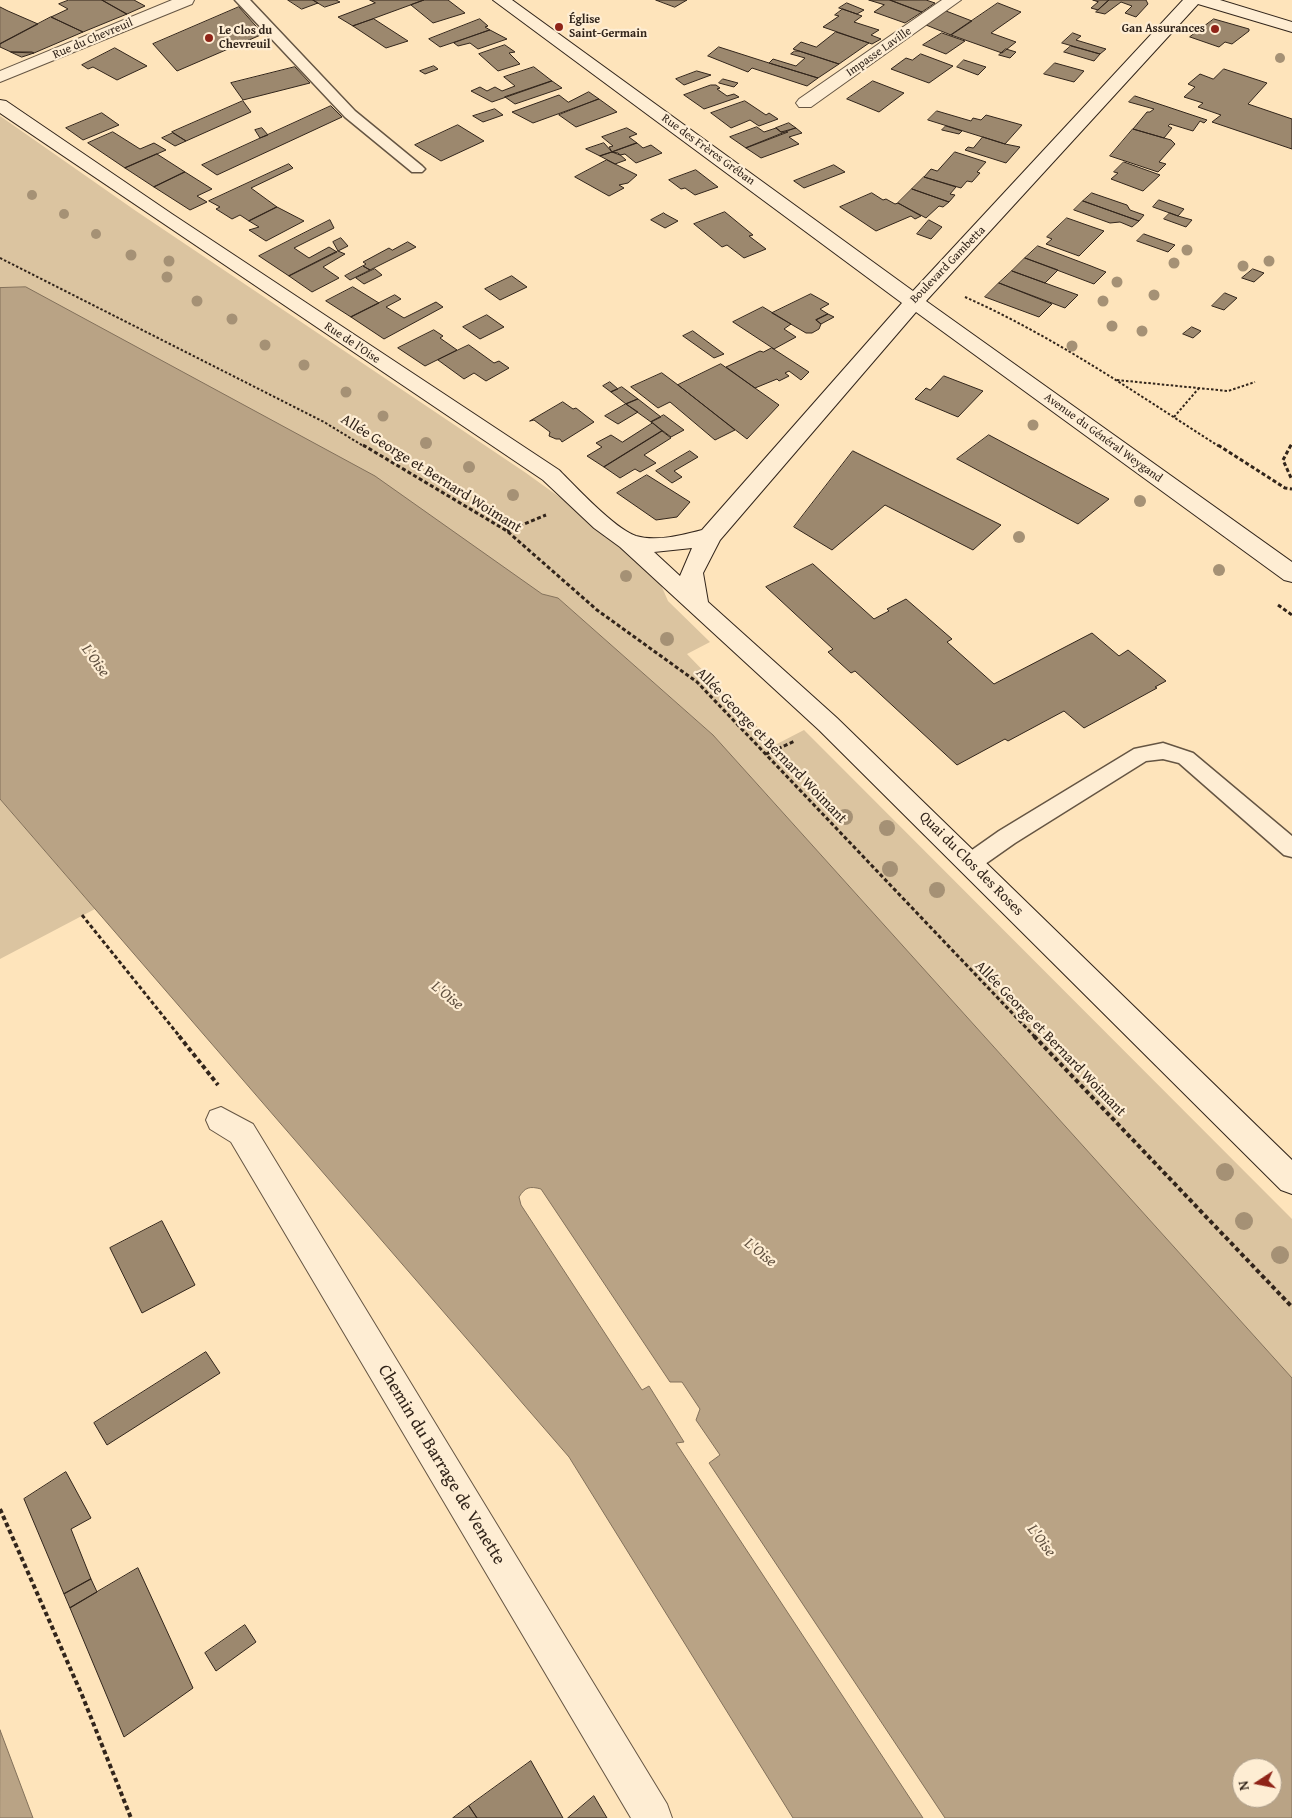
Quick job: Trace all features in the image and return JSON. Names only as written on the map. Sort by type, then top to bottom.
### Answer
[{"type":"street","name":"Rue du Chevreuil","points":[[0,78],[142,14],[186,0]]},
{"type":"street","name":"Rue des Frères Gréban","points":[[501,0],[914,300]]},
{"type":"street","name":"Impasse Laville","points":[[805,103],[953,0]]},
{"type":"street","name":"Boulevard Gambetta","points":[[710,536],[914,300],[952,263],[1192,0]]},
{"type":"street","points":[[1203,0],[1292,27]]},
{"type":"street","name":"Rue de l'Oise","points":[[0,105],[165,218],[551,476],[577,501],[628,542]]},
{"type":"street","name":"Avenue du Général Weygand","points":[[914,300],[1292,574]]},
{"type":"street","points":[[628,542],[657,545],[710,536]]},
{"type":"street","points":[[697,606],[691,573],[710,536]]},
{"type":"street","name":"Quai du Clos des Roses","points":[[628,542],[828,724],[1292,1180]]},
{"type":"street","name":"Chemin du Barrage de Venette","points":[[225,1122],[242,1133],[652,1818]]},
{"type":"lane","points":[[242,0],[350,114],[417,169]]},
{"type":"lane","points":[[970,863],[1007,837],[1141,754],[1163,751],[1186,758],[1292,849]]},
{"type":"path","name":"Allée George et Bernard Woimant","points":[[0,258],[324,422],[507,531],[597,610],[697,682],[1292,1308]]},
{"type":"path","points":[[965,291],[966,298],[1006,315],[1116,380],[1285,488],[1292,490]]},
{"type":"path","points":[[1116,380],[1228,391],[1255,382]]},
{"type":"path","points":[[1174,417],[1199,388]]},
{"type":"path","points":[[1292,443],[1283,460],[1292,480]]},
{"type":"path","points":[[507,531],[577,501]]},
{"type":"path","points":[[766,754],[800,739]]},
{"type":"path","points":[[82,915],[227,1096],[225,1122]]},
{"type":"path","points":[[0,1509],[82,1695],[131,1818]]},
{"type":"shaded area","points":[[0,116],[136,211],[526,473],[569,504],[658,578],[668,601],[710,642],[687,654],[775,745],[804,730],[1292,1219],[1292,1378],[713,735],[558,598],[542,594],[0,288]]},
{"type":"shaded area","points":[[0,799],[95,909],[0,959]]},
{"type":"water","name":"L'Oise","points":[[26,287],[375,476],[542,594],[558,598],[713,735],[1292,1378],[1292,1818],[945,1818],[709,1463],[720,1455],[696,1420],[700,1409],[682,1382],[670,1382],[541,1189],[528,1188],[519,1197],[521,1205],[642,1390],[649,1386],[684,1442],[676,1443],[923,1818],[793,1818],[569,1457],[0,799],[0,288]]},
{"type":"water","points":[[0,1730],[33,1818],[0,1818]]},
{"type":"building","points":[[69,0],[102,0],[127,14],[83,32],[51,17],[68,9],[59,4]]},
{"type":"building","points":[[102,0],[134,0],[145,6],[127,14]]},
{"type":"building","points":[[288,0],[313,0],[318,3],[302,9]]},
{"type":"building","points":[[313,0],[336,0],[340,2],[325,7]]},
{"type":"building","points":[[370,0],[424,0],[353,26],[338,17],[375,3]]},
{"type":"building","points":[[424,0],[448,0],[465,13],[433,23],[411,5]]},
{"type":"building","points":[[656,0],[687,0],[675,7]]},
{"type":"building","points":[[869,0],[890,0],[922,12],[905,23],[874,12],[884,5]]},
{"type":"building","points":[[890,0],[926,0],[935,3],[922,12]]},
{"type":"building","points":[[1093,0],[1109,0],[1098,10],[1091,8],[1098,2]]},
{"type":"building","points":[[1109,0],[1146,0],[1148,4],[1136,17],[1125,13],[1132,6],[1121,2],[1105,14],[1096,12]]},
{"type":"building","points":[[847,3],[864,10],[857,14],[839,8]]},
{"type":"building","points":[[998,3],[1021,12],[991,33],[1016,42],[1002,53],[951,35]]},
{"type":"building","points":[[0,7],[8,11],[38,24],[0,44]]},
{"type":"building","name":"Le Clos du Chevreuil","points":[[239,7],[263,34],[177,71],[153,44]]},
{"type":"building","points":[[843,9],[862,16],[854,22],[879,30],[871,35],[881,39],[872,44],[823,27],[839,16],[835,15]]},
{"type":"building","points":[[946,11],[972,21],[951,35],[926,25]]},
{"type":"building","points":[[51,17],[83,32],[34,53],[11,52],[0,47],[0,44]]},
{"type":"building","points":[[374,19],[408,41],[386,48],[353,26]]},
{"type":"building","points":[[480,19],[488,26],[485,27],[490,30],[440,47],[429,39]]},
{"type":"building","points":[[1214,19],[1249,29],[1249,31],[1232,44],[1225,42],[1219,47],[1190,37]]},
{"type":"building","points":[[490,30],[507,39],[478,49],[470,43],[458,46],[454,43]]},
{"type":"building","points":[[836,32],[869,43],[839,64],[793,49],[801,42],[816,47]]},
{"type":"building","points":[[942,33],[965,41],[946,54],[923,45]]},
{"type":"building","points":[[1073,33],[1081,36],[1076,40],[1106,49],[1100,54],[1062,43]]},
{"type":"building","points":[[505,45],[515,52],[509,53],[520,64],[498,71],[479,54]]},
{"type":"building","points":[[1071,46],[1100,54],[1094,61],[1064,52]]},
{"type":"building","points":[[719,47],[818,78],[807,86],[752,68],[748,72],[708,56]]},
{"type":"building","points":[[115,48],[147,66],[117,80],[93,67],[88,69],[82,65]]},
{"type":"building","points":[[1006,49],[1016,52],[1010,58],[999,55]]},
{"type":"building","points":[[795,51],[839,64],[818,78],[769,63],[773,59],[796,66],[805,58],[791,54]]},
{"type":"building","points":[[11,52],[32,52],[34,53],[22,57]]},
{"type":"building","points":[[921,54],[953,66],[929,83],[891,69],[906,58],[912,60]]},
{"type":"building","points":[[964,60],[986,67],[978,75],[957,67]]},
{"type":"building","points":[[1055,63],[1084,71],[1074,82],[1044,74]]},
{"type":"building","points":[[434,66],[438,69],[425,74],[420,71]]},
{"type":"building","points":[[295,67],[310,83],[243,100],[231,83]]},
{"type":"building","points":[[534,67],[552,81],[492,102],[471,91],[480,87],[487,91],[495,87],[502,91],[515,86],[504,77]]},
{"type":"building","points":[[1224,69],[1267,83],[1248,104],[1292,119],[1292,149],[1212,122],[1221,115],[1198,107],[1203,103],[1184,97],[1195,87],[1188,84],[1200,74],[1213,79]]},
{"type":"building","points":[[697,71],[711,75],[684,85],[676,79]]},
{"type":"building","points":[[723,79],[738,83],[734,87],[719,83]]},
{"type":"building","points":[[552,81],[562,88],[515,104],[505,97]]},
{"type":"building","points":[[873,81],[904,93],[879,112],[847,99]]},
{"type":"building","points":[[716,85],[720,88],[717,89],[727,96],[734,94],[739,97],[704,109],[684,95]]},
{"type":"building","points":[[589,92],[599,99],[533,123],[512,112],[559,95],[568,102]]},
{"type":"building","points":[[1135,96],[1207,120],[1204,123],[1200,121],[1193,131],[1170,124],[1168,126],[1172,128],[1164,138],[1133,129],[1147,112],[1154,109],[1129,102]]},
{"type":"building","points":[[599,99],[617,112],[576,127],[559,115]]},
{"type":"building","points":[[243,101],[251,112],[186,141],[172,132]]},
{"type":"building","points":[[745,101],[766,115],[769,113],[778,119],[759,126],[750,120],[731,128],[711,113]]},
{"type":"building","points":[[331,106],[342,117],[217,175],[202,165]]},
{"type":"building","points":[[495,109],[503,115],[483,122],[473,116]]},
{"type":"building","points":[[937,111],[971,121],[973,118],[981,120],[986,115],[1022,125],[1005,144],[928,120]]},
{"type":"building","points":[[102,113],[119,125],[83,140],[66,128]]},
{"type":"building","points":[[789,123],[796,128],[781,132],[776,128]]},
{"type":"building","points":[[458,125],[484,141],[441,161],[415,145]]},
{"type":"building","points":[[946,126],[962,131],[959,134],[942,130]]},
{"type":"building","points":[[757,127],[764,132],[776,128],[781,132],[788,132],[746,148],[730,137]]},
{"type":"building","points":[[262,128],[268,135],[260,138],[255,130]]},
{"type":"building","points":[[627,128],[637,134],[629,137],[637,143],[612,152],[609,147],[613,146],[602,137]]},
{"type":"building","points":[[796,128],[802,133],[789,137],[799,144],[761,158],[746,148]]},
{"type":"building","points":[[1133,129],[1171,140],[1175,144],[1159,162],[1166,164],[1158,172],[1110,156]]},
{"type":"building","points":[[113,132],[140,149],[154,143],[166,150],[125,168],[88,143]]},
{"type":"building","points":[[173,133],[186,141],[175,146],[162,138]]},
{"type":"building","points":[[983,137],[1020,147],[1006,163],[965,150],[968,147],[973,148]]},
{"type":"building","points":[[604,143],[612,152],[600,156],[586,149]]},
{"type":"building","points":[[637,143],[643,148],[651,145],[662,153],[636,163],[625,154],[620,155],[612,152]]},
{"type":"building","points":[[612,152],[618,153],[626,160],[615,164],[600,156]]},
{"type":"building","points":[[955,152],[986,162],[977,172],[980,173],[972,182],[967,181],[961,188],[924,177],[931,169],[937,171]]},
{"type":"building","points":[[157,154],[185,172],[154,187],[125,168]]},
{"type":"building","points":[[607,160],[637,175],[628,183],[619,185],[624,188],[609,196],[575,177]]},
{"type":"building","points":[[1124,162],[1160,175],[1143,191],[1111,179],[1118,173],[1114,172]]},
{"type":"building","points":[[289,164],[293,168],[251,188],[277,207],[249,221],[240,215],[232,219],[216,209],[220,207],[209,201]]},
{"type":"building","points":[[834,165],[845,172],[804,188],[794,181]]},
{"type":"building","points":[[696,170],[718,187],[695,195],[685,188],[681,189],[669,180]]},
{"type":"building","points":[[185,172],[212,189],[197,196],[207,202],[190,210],[154,187]]},
{"type":"building","points":[[924,177],[956,187],[950,194],[955,195],[949,202],[912,189]]},
{"type":"building","points":[[912,189],[949,202],[943,207],[939,206],[926,218],[898,203]]},
{"type":"building","points":[[872,193],[883,200],[886,199],[895,204],[898,203],[921,216],[915,219],[911,216],[876,231],[840,207]]},
{"type":"building","points":[[1092,193],[1127,205],[1130,210],[1144,215],[1139,221],[1083,201]]},
{"type":"building","points":[[1159,200],[1184,209],[1178,216],[1153,207]]},
{"type":"building","points":[[1083,201],[1139,221],[1132,227],[1120,222],[1110,223],[1074,210]]},
{"type":"building","points":[[277,207],[304,221],[266,241],[249,230],[259,227],[249,221]]},
{"type":"building","points":[[725,212],[753,235],[749,236],[766,249],[744,258],[727,245],[722,247],[694,224]]},
{"type":"building","points":[[664,213],[678,221],[665,228],[651,220]]},
{"type":"building","points":[[1170,213],[1192,220],[1186,227],[1164,219]]},
{"type":"building","points":[[1067,218],[1104,231],[1079,256],[1046,244],[1052,239],[1047,237]]},
{"type":"building","points":[[330,220],[334,228],[294,248],[309,258],[329,247],[337,252],[289,276],[259,256]]},
{"type":"building","points":[[929,220],[942,227],[931,239],[917,234]]},
{"type":"building","points":[[1144,234],[1175,245],[1168,252],[1137,241]]},
{"type":"building","points":[[341,238],[348,246],[338,251],[333,242]]},
{"type":"building","points":[[408,242],[416,247],[370,270],[363,266],[366,264],[363,262],[389,248],[392,250]]},
{"type":"building","points":[[1038,246],[1106,272],[1094,284],[1025,258]]},
{"type":"building","points":[[338,251],[345,254],[323,267],[339,278],[312,292],[289,276]]},
{"type":"building","points":[[1025,258],[1058,270],[1045,283],[1012,271]]},
{"type":"building","points":[[363,266],[370,270],[350,280],[345,276]]},
{"type":"building","points":[[375,269],[382,275],[364,284],[356,278]]},
{"type":"building","points":[[1253,269],[1264,273],[1254,282],[1242,278]]},
{"type":"building","points":[[1012,271],[1078,295],[1065,308],[999,283]]},
{"type":"building","points":[[512,276],[527,287],[500,300],[485,289]]},
{"type":"building","points":[[999,283],[1052,304],[1039,317],[985,297]]},
{"type":"building","points":[[353,287],[379,303],[351,317],[326,301]]},
{"type":"building","points":[[1225,293],[1237,298],[1224,310],[1212,306]]},
{"type":"building","points":[[811,294],[829,304],[820,309],[828,314],[816,320],[821,324],[819,329],[812,333],[806,333],[772,313]]},
{"type":"building","points":[[395,295],[401,299],[386,307],[404,318],[436,302],[443,307],[384,339],[351,317]]},
{"type":"building","points":[[763,307],[791,324],[784,329],[796,337],[774,349],[733,322]]},
{"type":"building","points":[[828,314],[834,317],[821,324],[816,320]]},
{"type":"building","points":[[487,315],[504,327],[480,339],[463,327]]},
{"type":"building","points":[[1192,327],[1201,331],[1193,338],[1183,334]]},
{"type":"building","points":[[434,330],[443,336],[440,338],[457,350],[425,366],[398,348]]},
{"type":"building","points":[[693,331],[724,354],[714,358],[683,336]]},
{"type":"building","points":[[469,345],[494,363],[499,361],[509,368],[486,381],[474,373],[464,379],[438,360]]},
{"type":"building","points":[[772,348],[809,372],[801,380],[789,371],[785,373],[789,376],[779,381],[777,379],[755,388],[726,367],[760,351],[763,352]]},
{"type":"building","points":[[721,364],[779,405],[747,439],[678,385]]},
{"type":"building","points":[[662,373],[735,430],[715,440],[670,402],[658,408],[631,387]]},
{"type":"building","points":[[944,376],[983,391],[958,417],[915,399],[926,388],[930,390]]},
{"type":"building","points":[[610,382],[618,389],[611,392],[603,386]]},
{"type":"building","points":[[622,387],[638,399],[626,404],[611,392]]},
{"type":"building","points":[[638,399],[661,417],[651,422],[626,404]]},
{"type":"building","points":[[563,402],[573,409],[576,408],[594,422],[562,442],[560,439],[549,436],[550,432],[534,420],[530,421]]},
{"type":"building","points":[[626,404],[638,412],[618,424],[605,416]]},
{"type":"building","points":[[664,415],[684,430],[671,437],[651,422]]},
{"type":"building","points":[[653,423],[662,431],[604,467],[587,456],[602,447],[596,443],[611,435],[622,442]]},
{"type":"building","points":[[662,431],[671,438],[644,455],[656,463],[640,472],[635,469],[620,478],[604,467]]},
{"type":"building","points":[[989,435],[1109,499],[1078,524],[957,459]]},
{"type":"building","points":[[690,451],[698,457],[674,471],[682,477],[672,483],[656,471]]},
{"type":"building","points":[[853,451],[1001,525],[973,550],[885,505],[832,550],[794,527]]},
{"type":"building","points":[[647,475],[690,502],[677,517],[656,520],[617,493]]},
{"type":"building","points":[[813,564],[874,619],[889,611],[887,609],[906,599],[952,639],[947,642],[994,684],[1092,633],[1119,656],[1128,650],[1166,681],[1155,687],[1157,688],[1084,728],[1064,711],[1008,741],[1005,739],[957,765],[855,671],[851,673],[828,652],[833,649],[766,587]]},
{"type":"building","points":[[162,1221],[195,1285],[142,1313],[110,1248]]},
{"type":"building","points":[[206,1352],[220,1373],[107,1445],[94,1423]]},
{"type":"building","points":[[66,1472],[91,1518],[71,1529],[91,1579],[64,1594],[24,1499]]},
{"type":"building","points":[[138,1568],[193,1688],[124,1737],[70,1608]]},
{"type":"building","points":[[91,1579],[97,1592],[70,1608],[64,1594]]},
{"type":"building","points":[[245,1625],[256,1642],[216,1671],[205,1653]]},
{"type":"building","points":[[531,1761],[563,1818],[477,1818],[469,1806]]},
{"type":"building","points":[[594,1796],[607,1818],[568,1818]]},
{"type":"building","points":[[469,1806],[477,1818],[453,1818]]},
{"type":"place","name":"Église Saint-Germain","points":[[559,27]]},
{"type":"place","name":"Gan Assurances","points":[[1215,29]]},
{"type":"place","name":"Le Clos du Chevreuil","points":[[209,38]]}]
